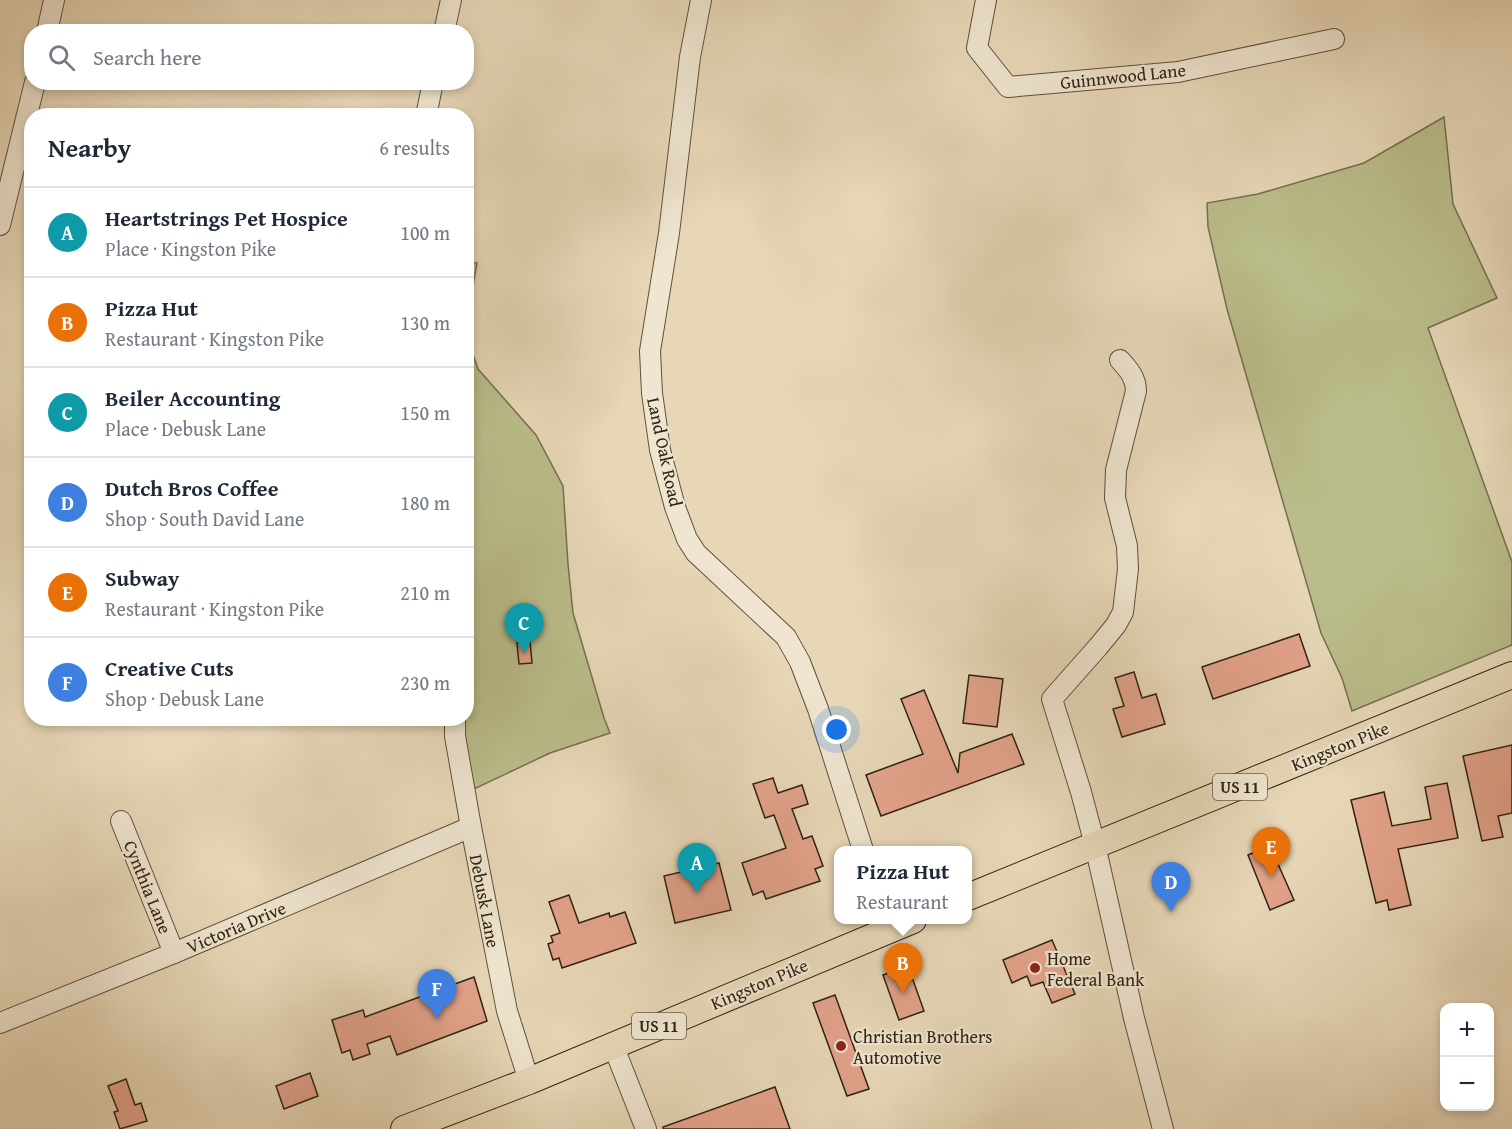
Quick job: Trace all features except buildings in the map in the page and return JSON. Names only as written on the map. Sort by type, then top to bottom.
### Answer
[{"type":"main road","name":"Kingston Pike","points":[[972,895],[1512,675]]},
{"type":"main road","name":"Kingston Pike","points":[[404,1129],[529,1081],[892,924]]},
{"type":"street","points":[[49,24],[54,0]]},
{"type":"street","points":[[446,24],[451,0]]},
{"type":"street","name":"Land Oak Road","points":[[701,0],[690,57],[669,233],[650,351],[652,393],[660,450],[675,507],[687,539],[696,553],[786,637],[800,662],[818,709],[862,846]]},
{"type":"street","name":"Guinnwood Lane","points":[[986,0],[977,48],[1008,87],[1179,72],[1334,39]]},
{"type":"street","points":[[29,108],[33,90]]},
{"type":"street","points":[[428,108],[431,90]]},
{"type":"street","points":[[0,225],[24,127]]},
{"type":"street","points":[[1120,360],[1132,374],[1136,383],[1116,470],[1115,498],[1127,546],[1128,569],[1123,612],[1116,625],[1052,699],[1095,845],[1134,1018],[1163,1129]]},
{"type":"street","name":"Debusk Lane","points":[[455,726],[471,827],[507,1011],[529,1081]]},
{"type":"street","name":"Cynthia Lane","points":[[121,821],[174,953]]},
{"type":"street","name":"Victoria Drive","points":[[0,1023],[174,953],[471,827]]},
{"type":"street","points":[[613,1045],[646,1129]]},
{"type":"green space","points":[[1444,117],[1453,204],[1497,298],[1428,328],[1512,562],[1512,645],[1352,711],[1342,678],[1321,633],[1227,309],[1208,227],[1207,203],[1258,194],[1364,163]]},
{"type":"green space","points":[[474,262],[477,263],[474,280]]},
{"type":"green space","points":[[474,357],[478,369],[536,435],[563,486],[573,613],[610,733],[550,753],[472,790],[461,726],[474,726]]},
{"type":"place","name":"Beiler Accounting","points":[[524,653]]},
{"type":"place","name":"Subway","points":[[1271,877]]},
{"type":"place","name":"Heartstrings Pet Hospice","points":[[697,893]]},
{"type":"place","name":"Dutch Bros Coffee","points":[[1171,912]]},
{"type":"place","name":"Home Federal Bank","points":[[1035,968]]},
{"type":"place","name":"Pizza Hut","points":[[903,993]]},
{"type":"place","name":"Creative Cuts","points":[[437,1019]]},
{"type":"place","name":"Christian Brothers Automotive","points":[[841,1046]]}]
